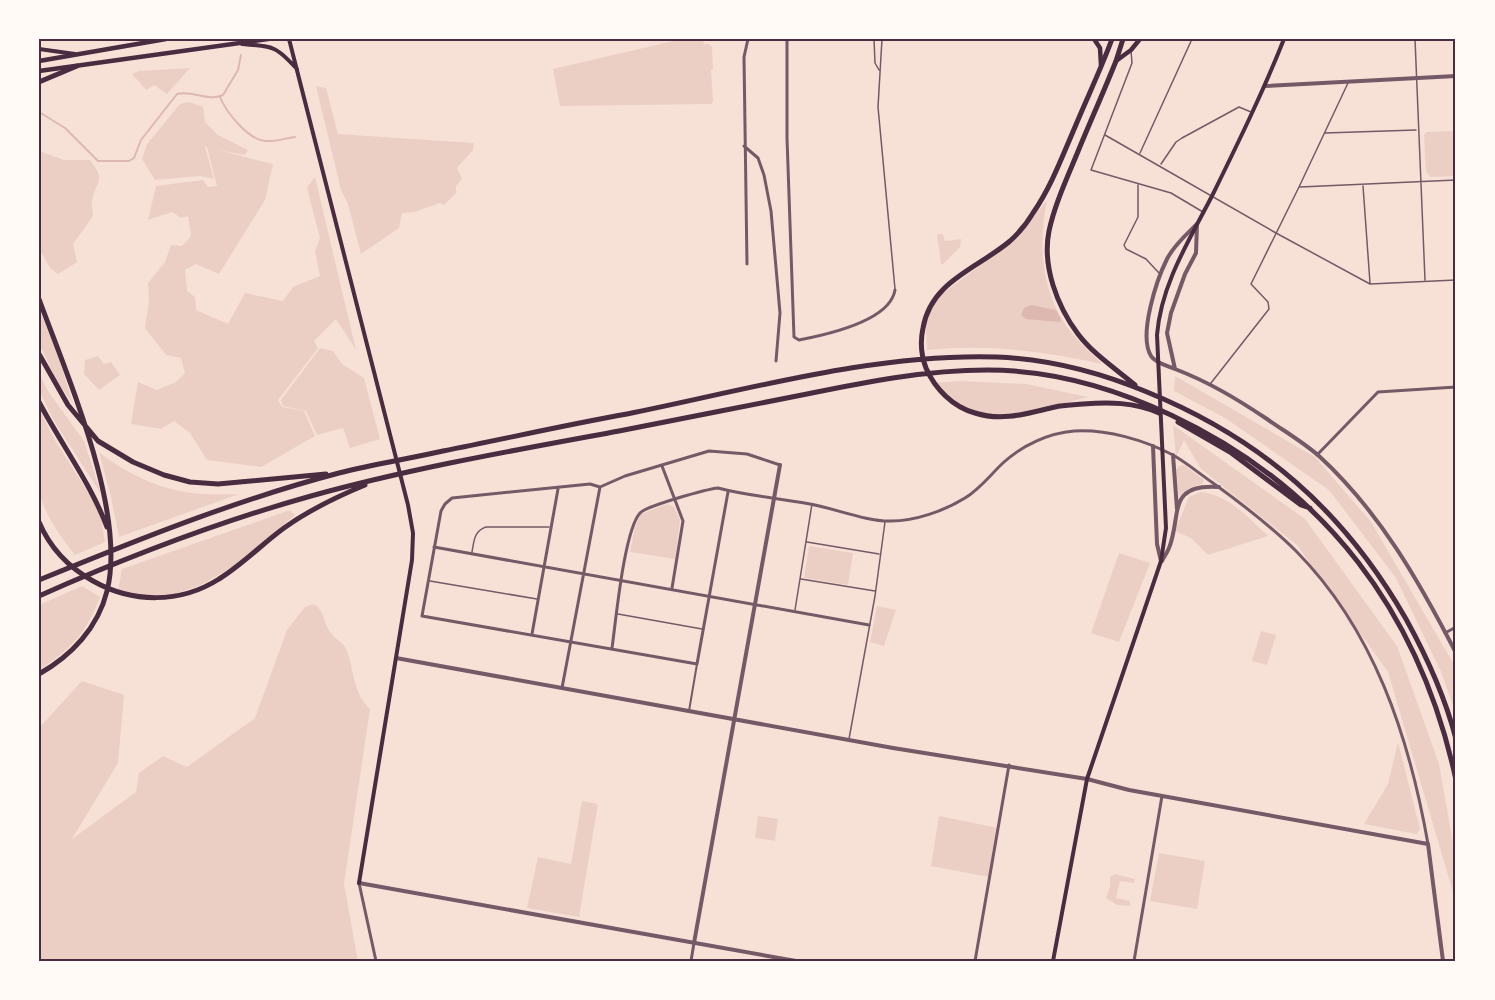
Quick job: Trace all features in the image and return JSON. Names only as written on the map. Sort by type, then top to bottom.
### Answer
[{"type":"highway","points":[[1112,39],[1047,194],[1028,222],[1010,241],[946,285],[928,310],[924,321],[921,346],[929,376],[944,396],[967,411],[994,417],[1014,417],[1058,406],[1100,402],[1121,403],[1152,410],[1230,452],[1301,505],[1312,509]]},
{"type":"highway","points":[[1123,39],[1060,194],[1049,232],[1048,258],[1052,283],[1064,313],[1079,335],[1094,351],[1141,390]]},
{"type":"highway","points":[[39,82],[77,66]]},
{"type":"highway","points":[[39,299],[80,411],[105,498],[112,562],[107,593],[99,615],[86,635],[64,658],[39,674]]},
{"type":"highway","points":[[39,354],[68,405],[98,441],[133,462],[164,475],[190,482],[218,484],[340,473]]},
{"type":"highway","points":[[39,580],[192,520],[340,473],[779,381],[871,366],[932,358],[998,357],[1037,361],[1085,369],[1172,402],[1219,427],[1255,450],[1323,505],[1356,544],[1406,619],[1427,658],[1444,699],[1456,739]]},
{"type":"highway","points":[[39,596],[173,541],[260,511],[312,495],[458,461],[838,388],[928,373],[992,370],[1042,375],[1086,383],[1123,394],[1191,424],[1241,453],[1290,489],[1312,509],[1358,561],[1406,636],[1437,707],[1456,780]]},
{"type":"highway","points":[[39,402],[99,507],[110,537]]},
{"type":"highway","points":[[39,522],[53,549],[75,571],[108,590],[129,596],[149,598],[174,596],[195,591],[219,580],[312,509],[383,478]]},
{"type":"main road","points":[[39,61],[166,39]]},
{"type":"main road","points":[[39,71],[268,39]]},
{"type":"main road","points":[[289,39],[392,439],[413,533],[413,552],[359,883]]},
{"type":"main road","points":[[1094,39],[1100,48],[1101,68]]},
{"type":"main road","points":[[1116,61],[1131,50],[1140,39]]},
{"type":"main road","points":[[1053,961],[1087,779],[1161,561],[1166,528],[1158,321],[1165,291],[1266,86],[1284,39]]},
{"type":"main road","points":[[234,44],[272,46],[279,50],[297,70]]},
{"type":"main road","points":[[39,49],[79,54]]},
{"type":"street","points":[[747,264],[744,57],[748,39]]},
{"type":"street","points":[[787,39],[787,138],[794,337],[799,340],[834,333],[852,326],[890,303],[895,290]]},
{"type":"street","points":[[1266,86],[1456,76]]},
{"type":"street","points":[[744,146],[758,158],[771,211],[780,313],[776,361]]},
{"type":"street","points":[[1197,224],[1173,249],[1149,309],[1148,348],[1155,360],[1210,383],[1245,404],[1317,455],[1355,494],[1395,546],[1456,653]]},
{"type":"street","points":[[1175,369],[1167,333],[1171,313],[1185,274],[1196,253],[1197,224]]},
{"type":"street","points":[[1317,455],[1378,392],[1456,387]]},
{"type":"street","points":[[612,648],[626,551],[635,519],[647,507],[706,489],[718,488],[812,504],[885,521],[916,517],[957,502],[973,492],[1013,455],[1029,444],[1048,437],[1074,431],[1092,432],[1119,436],[1153,446],[1173,455],[1272,528],[1322,580],[1366,648],[1385,685],[1413,770],[1428,844],[1443,961]]},
{"type":"street","points":[[1153,446],[1157,544],[1161,561]]},
{"type":"street","points":[[691,961],[780,465],[747,454],[709,451],[625,476],[600,487],[590,484],[452,498],[445,504],[441,511],[422,616],[697,664]]},
{"type":"street","points":[[1161,561],[1169,548],[1177,510],[1173,455]]},
{"type":"street","points":[[662,466],[683,521],[672,588]]},
{"type":"street","points":[[562,688],[600,487]]},
{"type":"street","points":[[1177,510],[1188,492],[1197,487],[1219,487]]},
{"type":"street","points":[[532,635],[558,489]]},
{"type":"street","points":[[689,711],[729,491]]},
{"type":"street","points":[[434,547],[869,625]]},
{"type":"street","points":[[1445,633],[1456,627]]},
{"type":"street","points":[[396,658],[1087,779],[1129,790],[1428,844]]},
{"type":"street","points":[[975,961],[1009,765]]},
{"type":"street","points":[[1134,961],[1162,796]]},
{"type":"street","points":[[376,961],[359,883],[796,961]]},
{"type":"lane","points":[[874,39],[875,63],[879,70]]},
{"type":"lane","points":[[882,39],[878,107],[895,290]]},
{"type":"lane","points":[[1140,154],[1192,39]]},
{"type":"lane","points":[[1415,39],[1425,281]]},
{"type":"lane","points":[[1131,50],[1132,63],[1091,170],[1171,193],[1203,212]]},
{"type":"lane","points":[[1210,383],[1269,309],[1268,302],[1251,284],[1349,81]]},
{"type":"lane","points":[[1160,165],[1176,142],[1182,138],[1239,107],[1253,113]]},
{"type":"lane","points":[[1324,134],[1418,130]]},
{"type":"lane","points":[[1105,135],[1370,284],[1456,280]]},
{"type":"lane","points":[[1299,187],[1456,180]]},
{"type":"lane","points":[[1138,184],[1138,217],[1124,245],[1126,249],[1149,261],[1161,275]]},
{"type":"lane","points":[[1363,184],[1370,284]]},
{"type":"lane","points":[[795,610],[812,504]]},
{"type":"lane","points":[[849,739],[885,521]]},
{"type":"lane","points":[[471,553],[476,534],[480,529],[486,527],[552,527]]},
{"type":"lane","points":[[806,542],[881,555]]},
{"type":"lane","points":[[800,578],[875,591]]},
{"type":"lane","points":[[428,581],[538,600]]},
{"type":"lane","points":[[617,614],[703,629]]},
{"type":"shaded area","points":[[682,39],[703,39],[704,44],[712,47],[713,101],[711,104],[560,106],[553,69]]},
{"type":"shaded area","points":[[190,68],[167,94],[154,85],[146,90],[132,74],[139,71]]},
{"type":"shaded area","points":[[316,86],[326,88],[338,134],[474,143],[473,150],[457,168],[462,179],[456,186],[456,193],[444,205],[440,203],[415,212],[402,213],[399,228],[361,254],[348,204],[341,190]]},
{"type":"shaded area","points":[[189,102],[203,107],[205,122],[218,135],[248,150],[245,155],[218,150],[273,164],[265,200],[219,274],[196,264],[185,270],[187,291],[195,297],[196,310],[228,324],[245,293],[283,301],[293,287],[320,276],[315,251],[320,238],[307,188],[315,177],[356,350],[336,319],[314,341],[318,348],[278,400],[282,407],[304,411],[315,436],[261,467],[207,460],[190,433],[174,421],[161,429],[131,424],[138,382],[157,390],[176,382],[185,373],[181,358],[166,355],[145,328],[149,301],[148,283],[165,262],[171,245],[182,246],[191,236],[188,216],[181,218],[172,212],[148,220],[156,186],[203,180],[208,187],[217,186],[207,147],[205,147],[214,179],[200,176],[155,180],[142,159],[147,144],[180,104]]},
{"type":"shaded area","points":[[1456,131],[1456,176],[1430,177],[1426,172],[1424,135],[1427,132]]},
{"type":"shaded area","points":[[39,151],[64,160],[90,160],[99,177],[92,201],[93,216],[73,244],[77,262],[58,274],[50,268],[39,248]]},
{"type":"shaded area","points":[[1047,200],[1043,254],[1049,290],[1064,322],[1075,337],[1102,364],[1058,355],[993,348],[927,350],[926,329],[929,310],[940,295],[1015,240]]},
{"type":"shaded area","points":[[937,234],[943,234],[945,241],[961,239],[960,247],[943,264],[941,264]]},
{"type":"shaded area","points":[[1031,305],[1056,310],[1061,319],[1060,322],[1026,319],[1021,315],[1024,308]]},
{"type":"shaded area","points":[[39,307],[73,404],[56,380],[39,343]]},
{"type":"shaded area","points":[[320,348],[333,351],[342,364],[364,378],[380,439],[350,448],[343,428],[317,435],[306,411],[283,406],[281,400]]},
{"type":"shaded area","points":[[98,356],[104,364],[111,362],[120,375],[99,390],[84,374],[85,360]]},
{"type":"shaded area","points":[[39,373],[48,391],[84,441],[101,494],[53,419],[39,390]]},
{"type":"shaded area","points":[[1175,376],[1315,457],[1371,522],[1456,668],[1456,714],[1441,672],[1396,578],[1329,490],[1225,418],[1174,391]]},
{"type":"shaded area","points":[[961,381],[1026,384],[1088,397],[1014,417],[967,411],[934,383]]},
{"type":"shaded area","points":[[39,408],[53,437],[94,502],[101,518],[105,542],[75,555],[53,524],[39,489]]},
{"type":"shaded area","points":[[1173,425],[1305,519],[1397,646],[1439,764],[1456,860],[1456,919],[1453,892],[1388,672],[1297,545],[1201,469],[1184,440],[1176,457]]},
{"type":"shaded area","points":[[99,452],[131,473],[167,488],[198,494],[239,494],[119,537]]},
{"type":"shaded area","points":[[1184,465],[1204,480],[1202,484],[1189,488],[1179,497],[1176,470],[1179,466]]},
{"type":"shaded area","points":[[1201,492],[1229,502],[1268,536],[1208,555],[1191,538],[1175,531],[1189,497]]},
{"type":"shaded area","points":[[667,504],[674,507],[680,520],[675,559],[630,552],[635,527],[641,514]]},
{"type":"shaded area","points":[[290,510],[295,515],[237,564],[203,584],[175,594],[146,598],[118,591],[122,569]]},
{"type":"shaded area","points":[[809,546],[853,553],[848,585],[804,578]]},
{"type":"shaded area","points":[[1119,553],[1150,563],[1119,642],[1091,633]]},
{"type":"shaded area","points":[[82,586],[100,597],[95,609],[77,639],[39,670],[39,605]]},
{"type":"shaded area","points":[[314,604],[322,613],[330,632],[346,649],[357,688],[370,709],[344,884],[358,961],[39,961],[39,728],[82,681],[124,695],[118,763],[72,839],[136,792],[139,773],[163,756],[187,767],[255,718],[287,630],[305,607]]},
{"type":"shaded area","points":[[877,606],[896,610],[884,646],[870,642]]},
{"type":"shaded area","points":[[1261,631],[1276,635],[1267,665],[1252,661]]},
{"type":"shaded area","points":[[1398,742],[1420,829],[1417,834],[1364,824],[1388,784]]},
{"type":"shaded area","points":[[582,801],[598,804],[579,917],[527,908],[538,857],[571,864]]},
{"type":"shaded area","points":[[758,816],[778,819],[775,841],[755,838]]},
{"type":"shaded area","points":[[939,816],[998,828],[989,877],[931,866]]},
{"type":"shaded area","points":[[1159,853],[1205,861],[1197,909],[1150,901]]},
{"type":"shaded area","points":[[1115,874],[1135,879],[1134,883],[1120,881],[1116,898],[1130,901],[1130,906],[1117,905],[1106,898],[1110,887],[1110,877]]},
{"type":"waterway","points":[[39,112],[65,128],[98,161],[129,161],[134,158],[141,140],[177,94],[189,93],[212,97],[223,95],[238,70],[241,55]]},
{"type":"waterway","points":[[220,97],[232,117],[252,136],[269,141],[295,137]]}]
